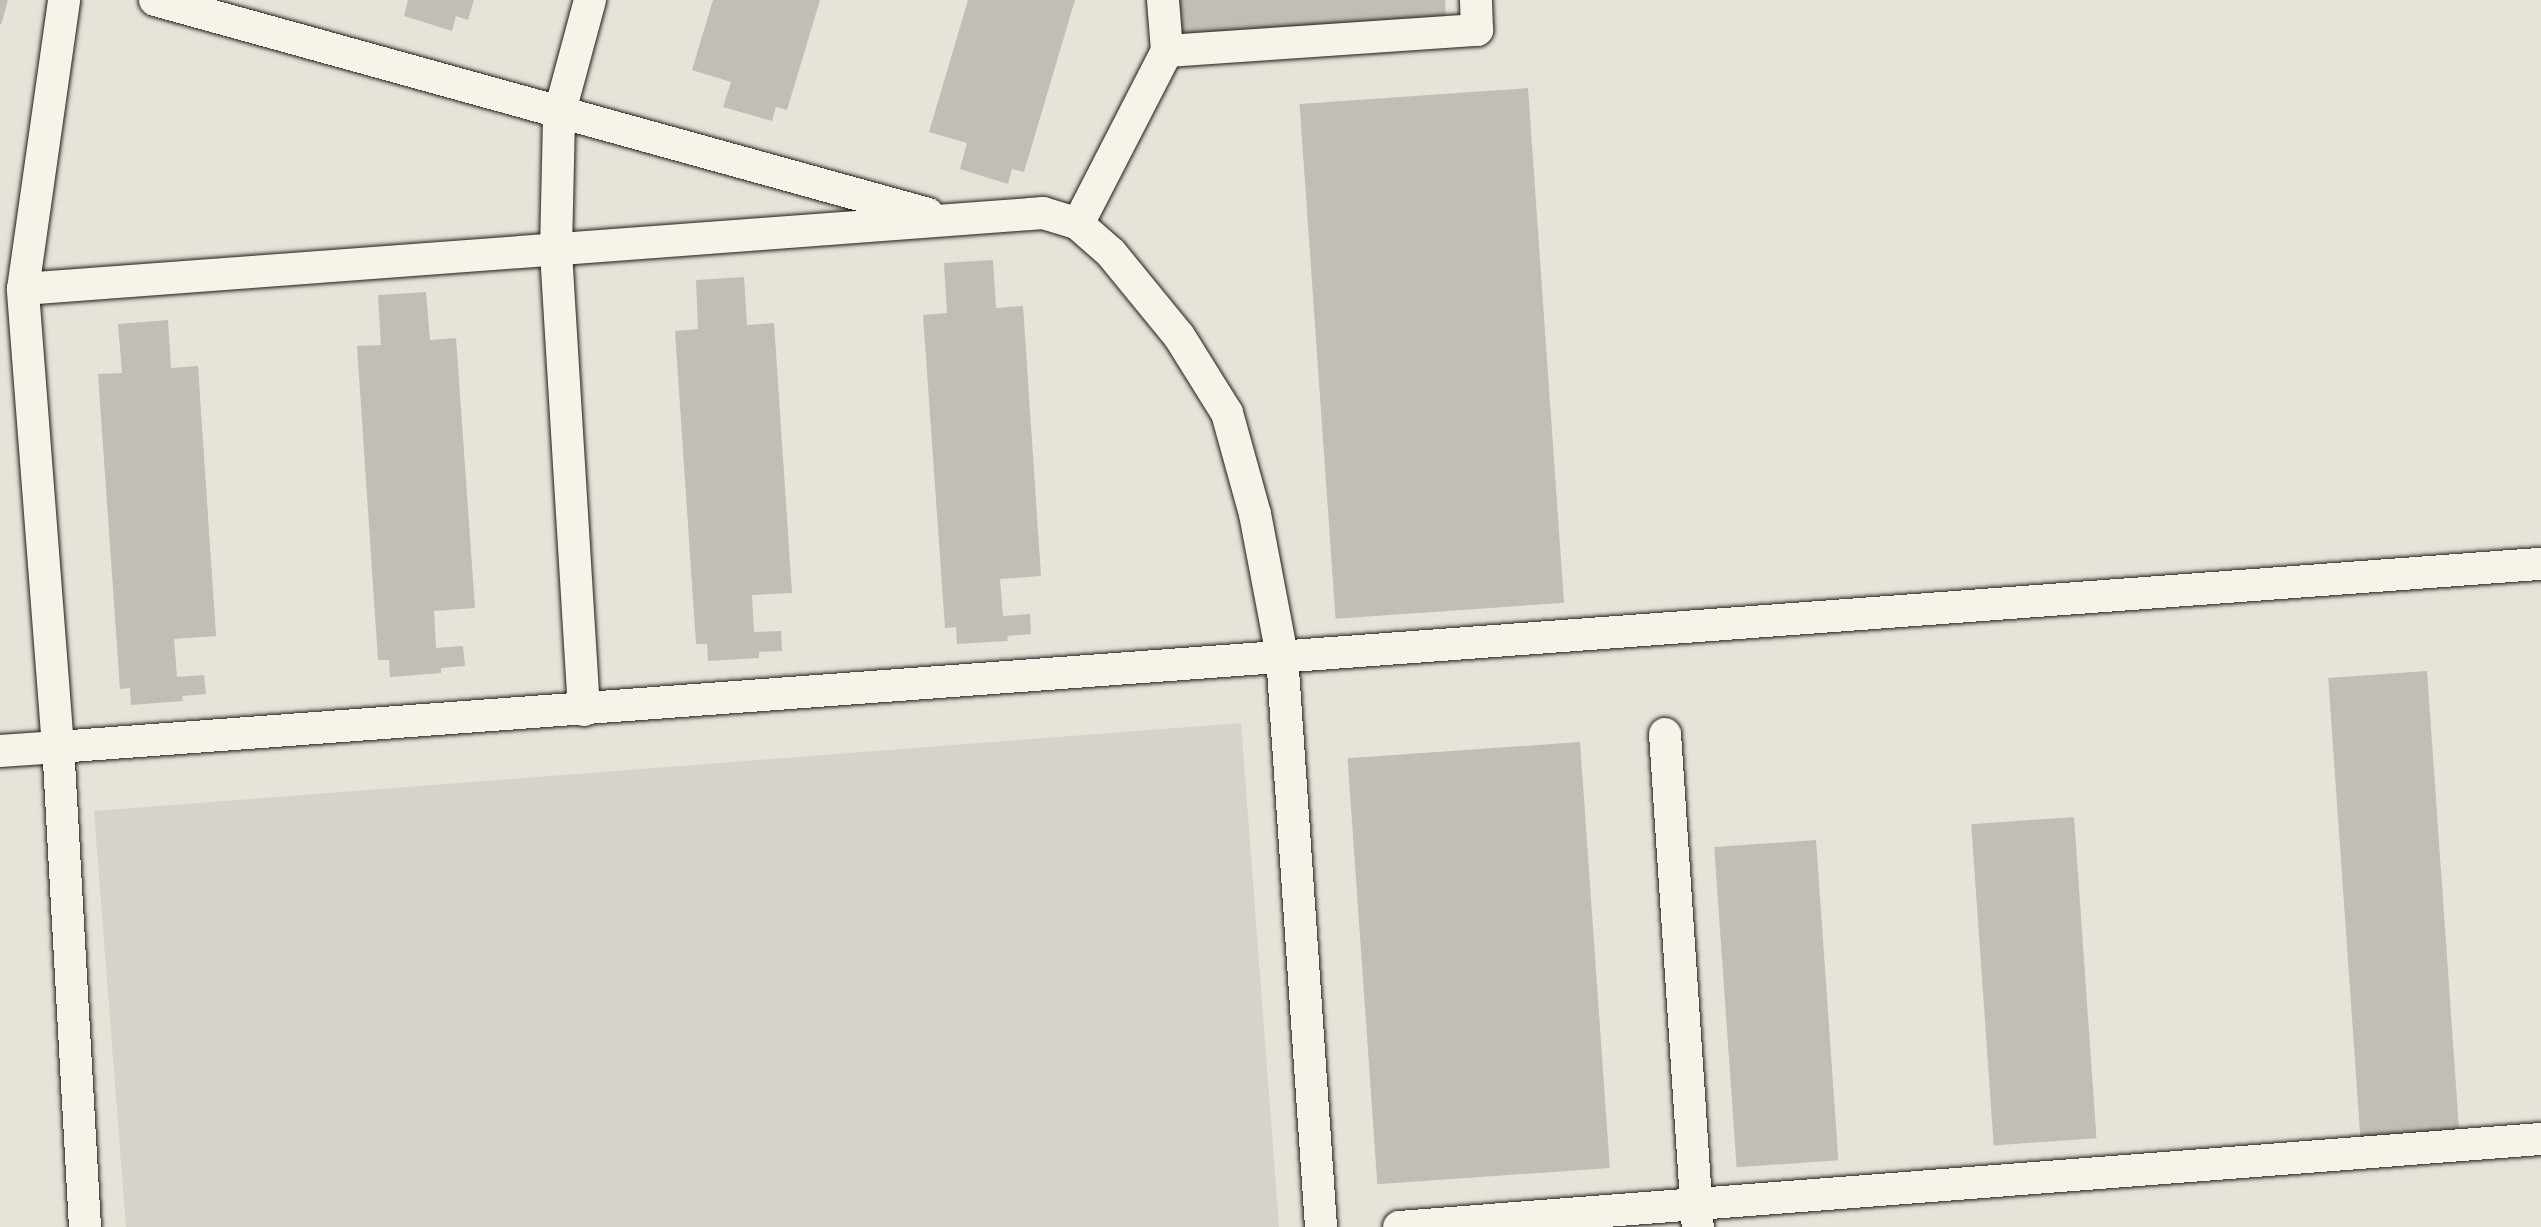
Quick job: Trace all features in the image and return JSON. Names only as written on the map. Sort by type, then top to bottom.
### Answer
[{"type":"street","points":[[64,0],[23,289],[58,747],[85,1227]]},
{"type":"street","points":[[155,0],[559,115],[949,220]]},
{"type":"street","points":[[584,710],[556,250],[559,115],[590,0]]},
{"type":"street","points":[[1078,224],[1167,51],[1163,0]]},
{"type":"street","points":[[1167,51],[1477,30],[1476,0]]},
{"type":"street","points":[[23,289],[1043,213],[1078,224],[1111,253],[1179,335],[1227,413],[1255,514],[1282,654],[1321,1227]]},
{"type":"street","points":[[0,751],[584,710],[1282,654],[2541,564]]},
{"type":"street","points":[[1665,734],[1697,1216]]},
{"type":"street","points":[[1399,1227],[1697,1216],[2541,1139]]},
{"type":"shaded area","points":[[0,0],[2541,0],[2541,1227],[0,1227]]},
{"type":"shaded area","points":[[1241,723],[1279,1227],[126,1227],[94,811]]},
{"type":"building","points":[[0,0],[8,0],[1,25],[0,24]]},
{"type":"building","points":[[408,0],[474,0],[468,20],[456,16],[452,31],[404,16]]},
{"type":"building","points":[[713,0],[820,0],[787,110],[776,107],[772,121],[723,107],[731,82],[692,70]]},
{"type":"building","points":[[968,0],[1075,0],[1024,172],[1012,169],[1008,184],[960,169],[967,143],[929,132]]},
{"type":"building","points":[[1177,0],[1445,0],[1446,18],[1180,37]]},
{"type":"building","points":[[1528,88],[1564,603],[1336,619],[1300,104]]},
{"type":"building","points":[[993,260],[996,308],[1023,306],[1041,576],[1000,579],[1003,616],[1030,614],[1031,634],[1007,636],[1008,641],[957,644],[956,627],[945,628],[923,315],[947,313],[944,263]]},
{"type":"building","points":[[744,277],[747,325],[774,323],[792,593],[752,595],[754,632],[781,631],[782,651],[759,652],[759,658],[708,661],[707,644],[696,644],[675,331],[698,329],[696,280]]},
{"type":"building","points":[[426,292],[430,340],[456,338],[475,608],[434,611],[436,648],[463,646],[465,666],[441,668],[441,673],[390,677],[389,660],[378,660],[357,346],[381,345],[378,295]]},
{"type":"building","points":[[168,320],[171,368],[198,366],[216,636],[174,639],[177,677],[204,675],[206,694],[182,696],[183,701],[131,705],[130,688],[120,689],[98,374],[122,373],[118,324]]},
{"type":"building","points":[[2427,671],[2459,1130],[2360,1137],[2328,678]]},
{"type":"building","points":[[1580,742],[1610,1168],[1377,1184],[1348,758]]},
{"type":"building","points":[[2074,817],[2096,1138],[1994,1145],[1971,824]]},
{"type":"building","points":[[1816,840],[1838,1160],[1737,1167],[1714,847]]}]
